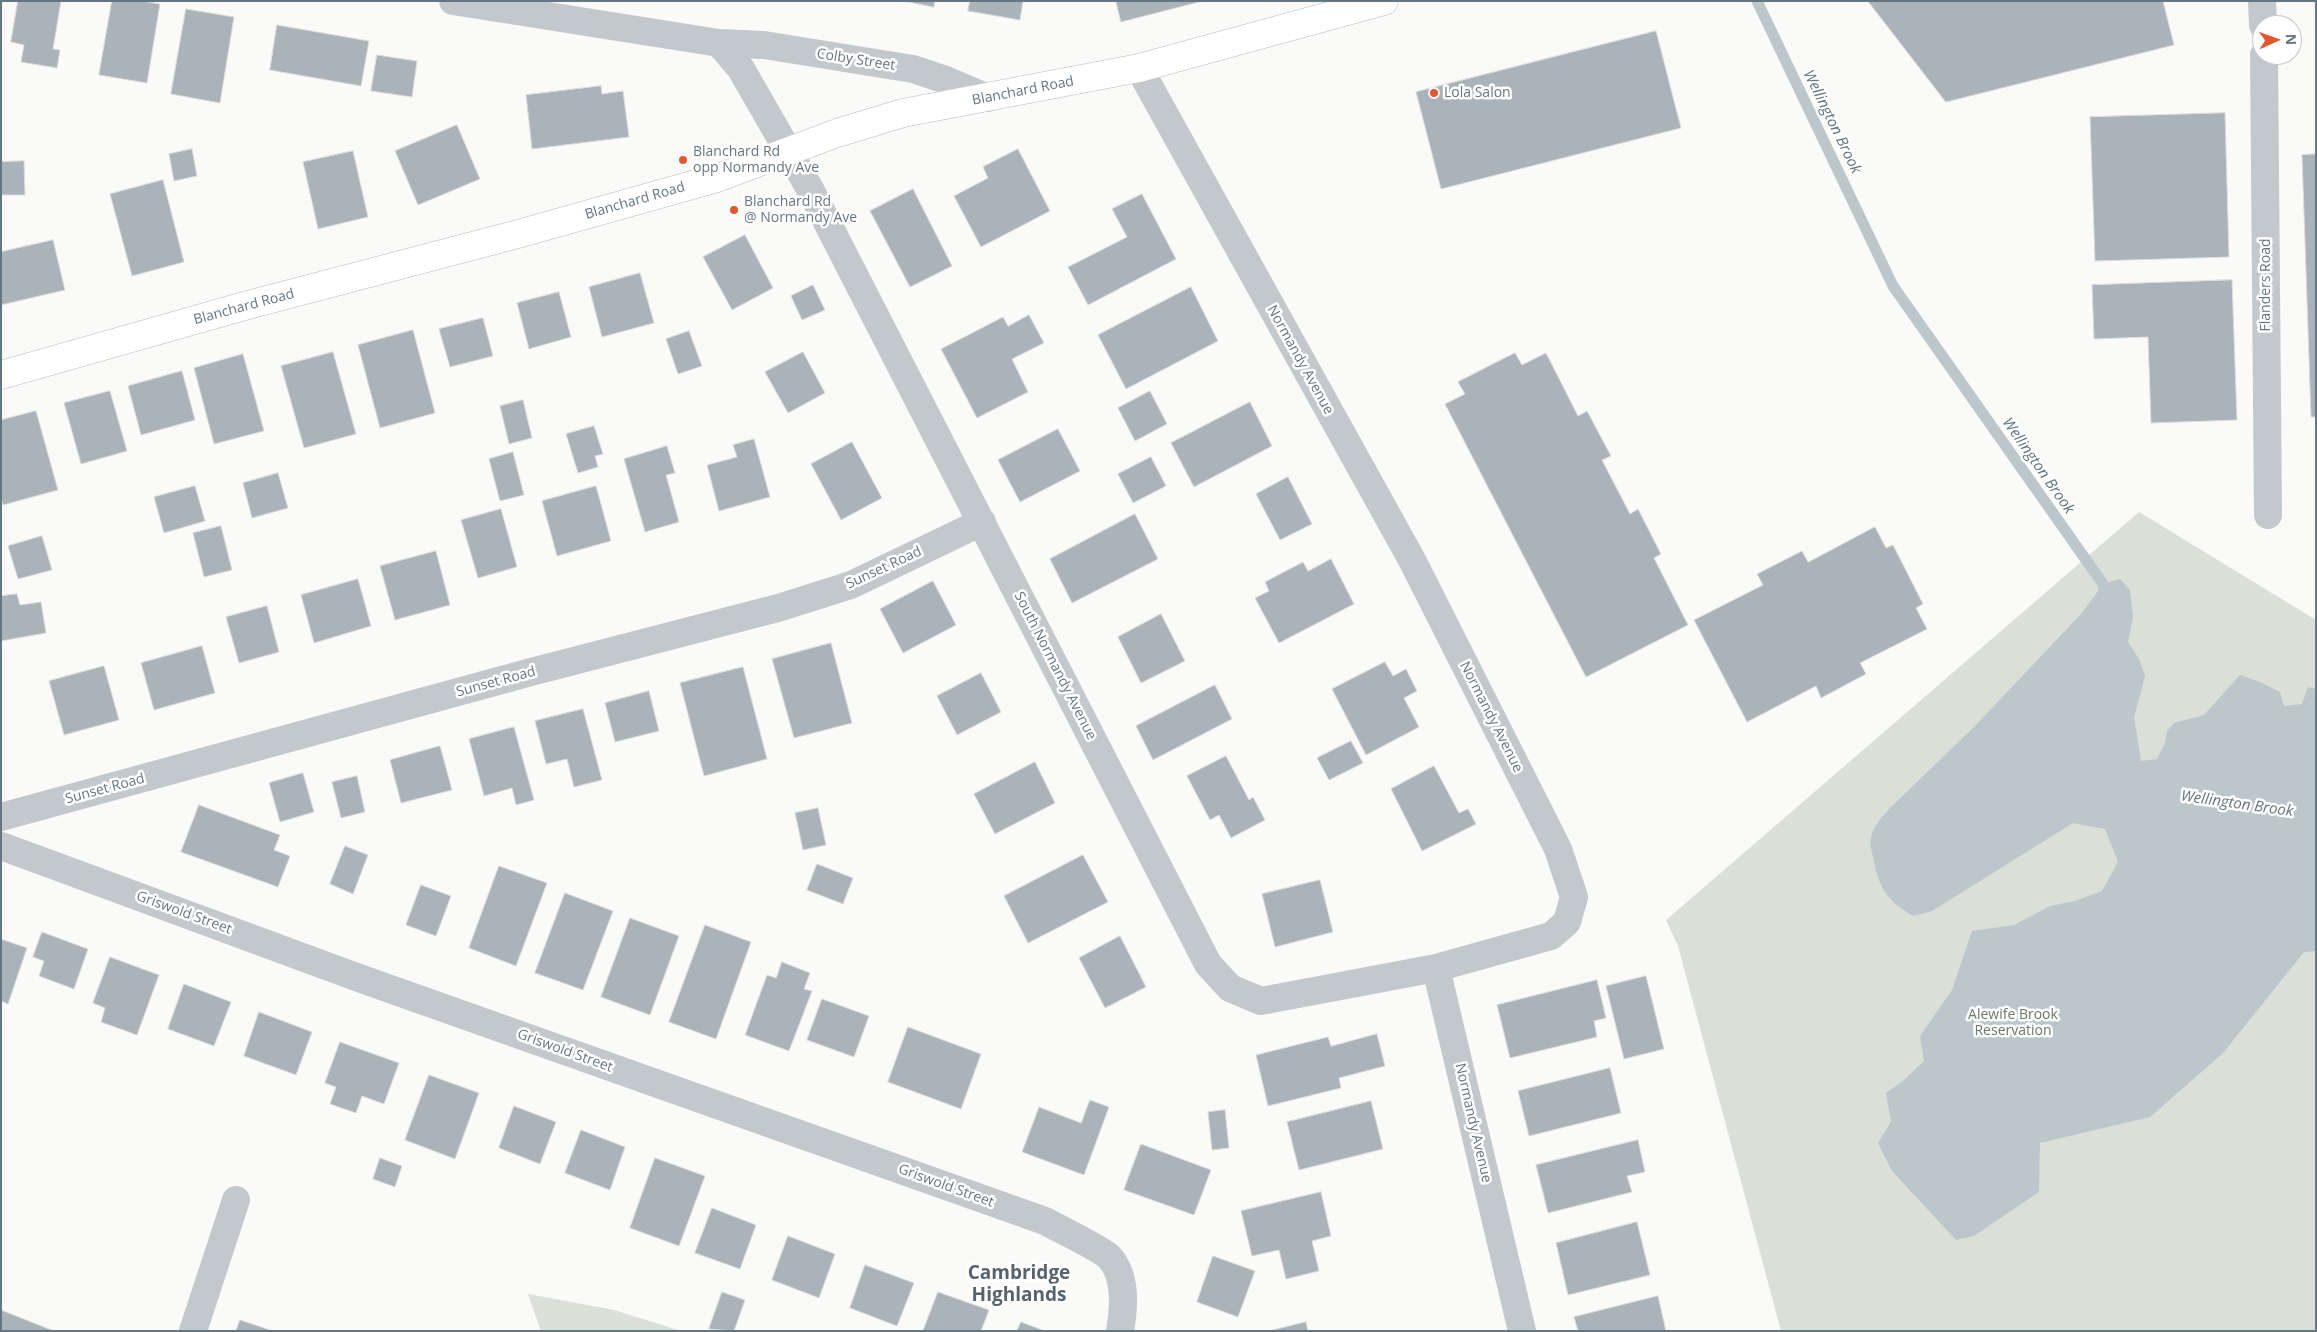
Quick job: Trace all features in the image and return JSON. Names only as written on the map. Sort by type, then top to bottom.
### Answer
[{"type":"main road","name":"Blanchard Road","points":[[1,375],[248,305],[518,234],[717,178],[838,133],[903,113],[1139,68],[1384,1]]},
{"type":"street","name":"Colby Street","points":[[453,1],[720,43],[764,45],[913,69],[946,80],[988,98]]},
{"type":"street","points":[[2262,1],[2263,15]]},
{"type":"street","points":[[720,43],[741,69],[790,152]]},
{"type":"street","name":"Flanders Road","points":[[2264,65],[2268,515]]},
{"type":"street","name":"Normandy Avenue","points":[[1139,68],[1412,560],[1558,849],[1574,897],[1567,922],[1551,936],[1436,968],[1522,1331]]},
{"type":"street","name":"South Normandy Avenue","points":[[790,152],[1208,964],[1230,988],[1262,1001],[1436,968]]},
{"type":"street","name":"Sunset Road","points":[[1,817],[522,674],[778,608],[851,585],[982,522]]},
{"type":"street","name":"Griswold Street","points":[[1,846],[368,981],[1045,1221],[1109,1256],[1118,1271],[1124,1304],[1120,1331]]},
{"type":"street","points":[[193,1331],[236,1200]]},
{"type":"green space","name":"Alewife Brook Reservation","points":[[2139,512],[2316,620],[2316,1331],[1781,1331],[1678,946],[1666,920]]},
{"type":"green space","points":[[528,1294],[614,1310],[681,1331],[541,1331]]},
{"type":"water","points":[[2120,579],[2130,590],[2133,617],[2128,642],[2139,659],[2145,676],[2134,717],[2141,761],[2157,759],[2165,743],[2167,731],[2174,723],[2204,715],[2240,675],[2280,692],[2284,706],[2302,704],[2308,687],[2316,689],[2316,951],[2304,952],[2223,1053],[2150,1117],[2040,1143],[2039,1192],[1974,1236],[1956,1240],[1892,1171],[1878,1143],[1891,1122],[1886,1093],[1903,1081],[1924,1061],[1920,1036],[1952,990],[1972,931],[2014,925],[2050,906],[2075,901],[2102,891],[2118,862],[2105,829],[2073,823],[1932,911],[1913,916],[1896,904],[1881,885],[1871,850],[1871,838],[1875,826],[1889,809],[1974,727],[2082,613],[2103,584]]},
{"type":"building","points":[[18,1],[61,1],[53,49],[60,50],[57,68],[21,62],[24,45],[11,42]]},
{"type":"building","points":[[112,1],[143,1],[160,4],[147,83],[99,75]]},
{"type":"building","points":[[904,1],[935,1],[934,7]]},
{"type":"building","points":[[970,1],[1023,1],[1020,20],[968,11]]},
{"type":"building","points":[[1116,1],[1203,1],[1121,22]]},
{"type":"building","points":[[1868,1],[2163,1],[2174,45],[1946,102]]},
{"type":"building","points":[[186,9],[234,17],[220,103],[171,94]]},
{"type":"building","points":[[277,25],[369,41],[361,86],[270,70]]},
{"type":"building","points":[[1656,31],[1681,128],[1441,189],[1416,92]]},
{"type":"building","points":[[377,55],[417,61],[412,97],[371,91]]},
{"type":"building","points":[[601,86],[602,94],[623,91],[629,137],[532,149],[526,95]]},
{"type":"building","points":[[2225,113],[2229,257],[2095,261],[2090,117]]},
{"type":"building","points":[[457,125],[480,179],[418,205],[395,151]]},
{"type":"building","points":[[192,149],[197,176],[174,181],[169,154]]},
{"type":"building","points":[[1018,149],[1050,211],[981,247],[954,196],[988,178],[983,167]]},
{"type":"building","points":[[353,151],[368,217],[318,229],[303,162]]},
{"type":"building","points":[[2316,154],[2316,417],[2311,417],[2302,155]]},
{"type":"building","points":[[24,161],[25,195],[1,195],[1,162]]},
{"type":"building","points":[[163,180],[184,262],[132,276],[110,194]]},
{"type":"building","points":[[913,189],[952,266],[910,287],[870,211]]},
{"type":"building","points":[[1142,194],[1176,259],[1088,305],[1068,267],[1127,237],[1112,209]]},
{"type":"building","points":[[745,235],[773,288],[732,310],[703,257]]},
{"type":"building","points":[[53,240],[65,290],[1,305],[1,252]]},
{"type":"building","points":[[640,273],[654,323],[602,337],[589,287]]},
{"type":"building","points":[[2232,280],[2237,420],[2151,423],[2148,337],[2094,339],[2092,285]]},
{"type":"building","points":[[813,285],[825,310],[802,320],[791,296]]},
{"type":"building","points":[[1191,287],[1218,341],[1126,389],[1098,335]]},
{"type":"building","points":[[559,292],[571,337],[529,349],[517,303]]},
{"type":"building","points":[[1029,315],[1044,343],[1012,359],[1028,392],[977,418],[941,349],[1003,317],[1008,326]]},
{"type":"building","points":[[483,318],[493,356],[450,367],[439,329]]},
{"type":"building","points":[[413,330],[435,413],[380,428],[358,345]]},
{"type":"building","points":[[689,331],[702,366],[678,374],[666,339]]},
{"type":"building","points":[[333,352],[356,434],[304,448],[281,366]]},
{"type":"building","points":[[803,352],[825,393],[788,413],[765,372]]},
{"type":"building","points":[[1515,353],[1522,365],[1546,353],[1578,416],[1587,411],[1611,456],[1602,460],[1630,514],[1638,509],[1661,554],[1654,558],[1688,625],[1586,677],[1445,404],[1465,394],[1458,382]]},
{"type":"building","points":[[243,354],[264,431],[214,444],[194,368]]},
{"type":"building","points":[[182,371],[195,420],[141,435],[128,386]]},
{"type":"building","points":[[110,391],[127,451],[81,464],[64,403]]},
{"type":"building","points":[[1150,391],[1167,424],[1135,441],[1118,408]]},
{"type":"building","points":[[523,400],[532,438],[509,444],[500,406]]},
{"type":"building","points":[[1250,402],[1272,446],[1194,487],[1171,443]]},
{"type":"building","points":[[36,411],[58,490],[3,505],[1,497],[1,420]]},
{"type":"building","points":[[594,426],[603,454],[595,456],[598,467],[578,473],[566,434]]},
{"type":"building","points":[[1058,429],[1080,471],[1020,502],[998,460]]},
{"type":"building","points":[[754,439],[770,497],[719,511],[707,465],[737,457],[733,445]]},
{"type":"building","points":[[852,442],[882,498],[841,520],[811,464]]},
{"type":"building","points":[[667,446],[675,473],[666,475],[679,522],[645,532],[624,459]]},
{"type":"building","points":[[513,452],[524,495],[500,501],[489,459]]},
{"type":"building","points":[[1151,457],[1166,486],[1133,503],[1118,474]]},
{"type":"building","points":[[278,473],[288,508],[252,518],[243,483]]},
{"type":"building","points":[[1288,477],[1312,524],[1280,540],[1256,494]]},
{"type":"building","points":[[195,486],[205,521],[164,533],[154,497]]},
{"type":"building","points":[[596,486],[611,541],[557,556],[542,501]]},
{"type":"building","points":[[501,509],[517,567],[478,578],[461,520]]},
{"type":"building","points":[[1135,514],[1158,559],[1072,603],[1050,559]]},
{"type":"building","points":[[221,526],[232,570],[204,577],[193,533]]},
{"type":"building","points":[[1875,527],[1886,548],[1893,545],[1923,604],[1916,608],[1927,629],[1860,663],[1866,674],[1821,698],[1816,686],[1747,722],[1694,620],[1763,585],[1757,574],[1802,551],[1808,562]]},
{"type":"building","points":[[42,536],[52,570],[18,579],[8,546]]},
{"type":"building","points":[[436,551],[450,605],[395,620],[380,566]]},
{"type":"building","points":[[1331,559],[1354,604],[1279,643],[1255,598],[1269,591],[1265,582],[1303,562],[1308,571]]},
{"type":"building","points":[[358,579],[371,626],[314,643],[301,595]]},
{"type":"building","points":[[933,581],[956,625],[903,653],[880,609]]},
{"type":"building","points":[[17,594],[20,605],[41,602],[46,633],[1,641],[1,596]]},
{"type":"building","points":[[267,606],[279,652],[239,663],[226,617]]},
{"type":"building","points":[[1161,614],[1185,661],[1141,683],[1118,637]]},
{"type":"building","points":[[831,643],[852,723],[794,738],[772,659]]},
{"type":"building","points":[[202,646],[215,693],[154,710],[141,663]]},
{"type":"building","points":[[1385,662],[1393,676],[1406,669],[1417,691],[1404,698],[1419,727],[1366,755],[1332,689]]},
{"type":"building","points":[[104,666],[119,720],[64,735],[49,681]]},
{"type":"building","points":[[743,667],[767,759],[704,776],[680,683]]},
{"type":"building","points":[[981,673],[1001,712],[957,735],[937,696]]},
{"type":"building","points":[[1215,685],[1232,719],[1153,760],[1136,726]]},
{"type":"building","points":[[649,691],[659,731],[615,742],[605,703]]},
{"type":"building","points":[[583,709],[602,780],[574,787],[567,759],[546,764],[535,721]]},
{"type":"building","points":[[514,727],[534,800],[516,805],[512,788],[484,796],[469,739]]},
{"type":"building","points":[[1351,741],[1363,763],[1329,780],[1317,758]]},
{"type":"building","points":[[440,746],[452,790],[401,803],[390,760]]},
{"type":"building","points":[[1226,756],[1249,800],[1253,797],[1265,820],[1231,838],[1219,815],[1210,820],[1187,776]]},
{"type":"building","points":[[1035,762],[1055,803],[995,834],[974,794]]},
{"type":"building","points":[[1434,766],[1459,813],[1468,809],[1476,824],[1422,851],[1391,789]]},
{"type":"building","points":[[303,773],[314,812],[280,822],[269,783]]},
{"type":"building","points":[[357,776],[365,812],[341,818],[332,782]]},
{"type":"building","points":[[199,805],[280,835],[274,850],[290,856],[278,887],[181,852]]},
{"type":"building","points":[[818,808],[826,845],[803,850],[795,813]]},
{"type":"building","points":[[345,846],[368,855],[353,894],[330,884]]},
{"type":"building","points":[[1083,855],[1108,902],[1028,943],[1004,896]]},
{"type":"building","points":[[817,864],[853,878],[843,904],[807,890]]},
{"type":"building","points":[[499,866],[547,883],[516,966],[469,948]]},
{"type":"building","points":[[1320,880],[1333,932],[1275,947],[1262,894]]},
{"type":"building","points":[[421,885],[451,896],[436,936],[406,925]]},
{"type":"building","points":[[565,893],[613,911],[583,990],[535,973]]},
{"type":"building","points":[[630,918],[679,936],[650,1015],[601,997]]},
{"type":"building","points":[[705,925],[751,942],[716,1039],[669,1022]]},
{"type":"building","points":[[42,932],[88,949],[74,989],[39,976],[44,961],[33,957]]},
{"type":"building","points":[[1120,936],[1146,987],[1105,1008],[1079,958]]},
{"type":"building","points":[[1,939],[27,948],[8,1004],[1,1001]]},
{"type":"building","points":[[110,957],[159,975],[137,1035],[101,1022],[105,1008],[93,1003]]},
{"type":"building","points":[[782,962],[810,973],[804,989],[812,991],[789,1051],[745,1035],[767,975],[776,978]]},
{"type":"building","points":[[1646,976],[1664,1049],[1624,1059],[1606,986]]},
{"type":"building","points":[[1597,980],[1606,1018],[1594,1021],[1597,1037],[1510,1058],[1497,1005]]},
{"type":"building","points":[[184,984],[231,1002],[214,1046],[168,1029]]},
{"type":"building","points":[[822,999],[869,1016],[854,1057],[807,1040]]},
{"type":"building","points":[[259,1012],[312,1032],[296,1075],[244,1056]]},
{"type":"building","points":[[908,1027],[981,1054],[961,1109],[888,1082]]},
{"type":"building","points":[[1377,1034],[1385,1066],[1339,1078],[1341,1088],[1268,1106],[1256,1055],[1328,1037],[1331,1046]]},
{"type":"building","points":[[340,1042],[399,1063],[384,1104],[362,1096],[356,1113],[330,1104],[336,1087],[325,1083]]},
{"type":"building","points":[[1610,1068],[1621,1113],[1529,1136],[1518,1091]]},
{"type":"building","points":[[429,1075],[479,1093],[455,1159],[405,1140]]},
{"type":"building","points":[[1090,1100],[1109,1107],[1084,1175],[1022,1152],[1039,1107],[1081,1123]]},
{"type":"building","points":[[1371,1101],[1383,1149],[1299,1170],[1287,1122]]},
{"type":"building","points":[[514,1106],[556,1122],[540,1164],[499,1148]]},
{"type":"building","points":[[1225,1110],[1229,1148],[1212,1150],[1208,1112]]},
{"type":"building","points":[[581,1130],[625,1147],[610,1190],[565,1173]]},
{"type":"building","points":[[1638,1140],[1645,1172],[1627,1176],[1632,1192],[1548,1213],[1536,1165]]},
{"type":"building","points":[[1141,1144],[1211,1170],[1194,1215],[1124,1190]]},
{"type":"building","points":[[380,1158],[402,1166],[395,1187],[373,1179]]},
{"type":"building","points":[[655,1158],[705,1176],[679,1246],[630,1228]]},
{"type":"building","points":[[1321,1192],[1331,1236],[1312,1241],[1319,1271],[1286,1279],[1279,1250],[1252,1256],[1241,1211]]},
{"type":"building","points":[[712,1208],[756,1225],[740,1269],[695,1253]]},
{"type":"building","points":[[1637,1222],[1650,1275],[1568,1295],[1556,1243]]},
{"type":"building","points":[[788,1236],[835,1254],[819,1298],[772,1280]]},
{"type":"building","points":[[1213,1256],[1255,1271],[1238,1317],[1197,1302]]},
{"type":"building","points":[[865,1265],[914,1283],[897,1326],[850,1308]]},
{"type":"building","points":[[722,1292],[745,1300],[734,1331],[709,1329]]},
{"type":"building","points":[[938,1292],[989,1310],[981,1331],[923,1331]]},
{"type":"building","points":[[1658,1296],[1666,1331],[1578,1331],[1574,1317]]},
{"type":"building","points":[[1,1310],[54,1331],[1,1331]]},
{"type":"building","points":[[240,1320],[273,1331],[236,1331]]},
{"type":"building","points":[[1021,1322],[1045,1331],[1017,1331]]},
{"type":"building","points":[[1306,1322],[1308,1331],[1269,1331]]},
{"type":"waterway","name":"Wellington Brook","points":[[1757,1],[1893,286],[2103,584],[2104,597]]},
{"type":"place","name":"Lola Salon","points":[[1434,93]]},
{"type":"place","name":"Blanchard Rd opp Normandy Ave","points":[[683,160]]},
{"type":"place","name":"Blanchard Rd @ Normandy Ave","points":[[734,210]]},
{"type":"district","name":"Cambridge Highlands","points":[[1019,1285]]}]
